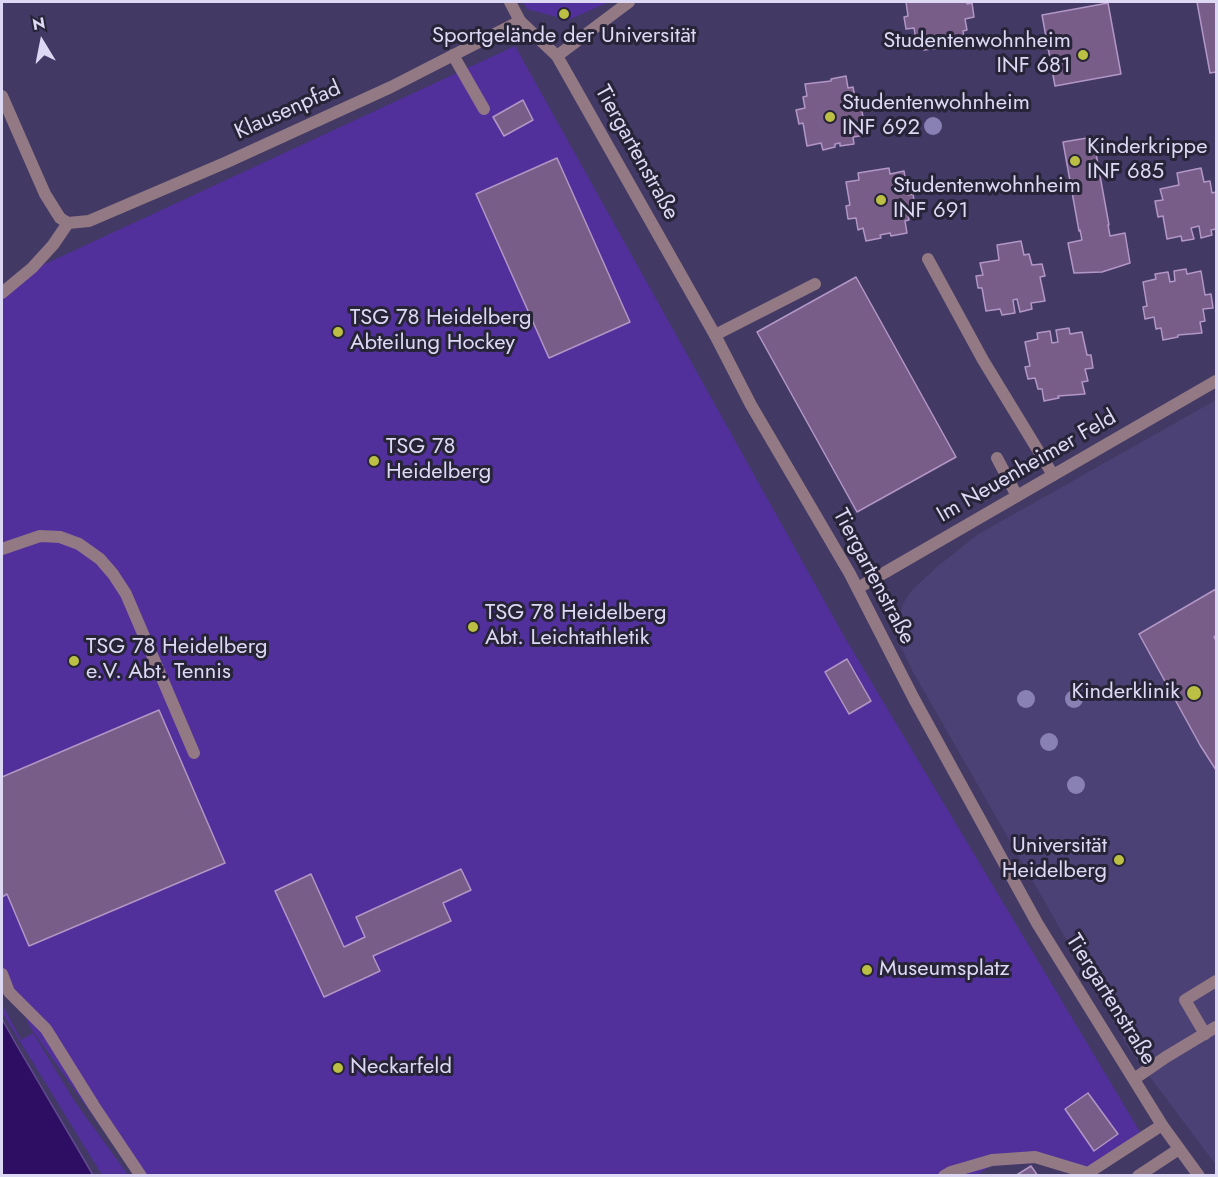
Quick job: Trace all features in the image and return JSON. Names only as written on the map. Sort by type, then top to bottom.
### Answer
[{"type":"street","name":"Tiergartenstraße","points":[[510,2],[520,21],[557,56],[715,336],[751,405],[858,588],[914,699],[1037,923],[1162,1125],[1199,1176]]},
{"type":"street","points":[[557,56],[628,2]]},
{"type":"street","name":"Klausenpfad","points":[[68,223],[88,221],[126,206],[354,104],[520,21]]},
{"type":"street","points":[[453,56],[484,109]]},
{"type":"street","points":[[2,96],[45,194],[60,218],[68,223],[53,245],[32,268],[2,293]]},
{"type":"street","points":[[928,259],[983,360],[1053,475]]},
{"type":"street","points":[[715,336],[815,284]]},
{"type":"street","name":"Im Neuenheimer Feld","points":[[858,588],[1216,381]]},
{"type":"street","points":[[997,458],[1017,496]]},
{"type":"street","points":[[2,549],[40,536],[60,537],[80,544],[100,559],[126,594],[194,753]]},
{"type":"street","points":[[2,974],[9,992],[46,1029],[141,1176]]},
{"type":"street","points":[[1205,1034],[1185,1000],[1216,981]]},
{"type":"street","points":[[1134,1079],[1216,1027]]},
{"type":"street","points":[[944,1176],[992,1160],[1035,1157],[1088,1173],[1162,1125]]},
{"type":"street","points":[[1138,1176],[1179,1149]]},
{"type":"shaded area","name":"Sportgelände der Universität","points":[[523,2],[609,2],[568,20],[527,9]]},
{"type":"shaded area","name":"TSG 78 Heidelberg","points":[[515,46],[845,638],[1146,1142],[1092,1176],[1037,1163],[991,1166],[975,1176],[135,1175],[30,1027],[2,965],[2,284]]},
{"type":"shaded area","name":"Universität Heidelberg","points":[[1216,400],[1216,1165],[1129,1049],[913,672],[899,643],[899,620],[903,604],[912,590],[977,535]]},
{"type":"shaded area","points":[[2,1004],[21,1040],[33,1033],[75,1102],[128,1175],[102,1175],[2,1012]]},
{"type":"shaded area","points":[[2,1019],[16,1044],[93,1175],[2,1175]]},
{"type":"building","points":[[906,2],[972,3],[974,17],[965,19],[967,30],[963,31],[965,43],[951,46],[950,43],[939,45],[939,48],[924,50],[922,38],[916,40],[914,28],[906,29],[904,17],[908,16]]},
{"type":"building","points":[[1197,2],[1216,2],[1216,72],[1210,73]]},
{"type":"building","name":"Studentenwohnheim INF 681","points":[[1108,3],[1121,74],[1055,86],[1042,15]]},
{"type":"building","name":"Studentenwohnheim INF 692","points":[[846,76],[848,88],[853,87],[855,98],[863,97],[865,111],[862,111],[866,135],[853,137],[854,144],[840,146],[840,143],[823,150],[821,143],[807,146],[803,123],[799,124],[796,110],[805,108],[803,97],[807,96],[805,84],[831,81],[831,79]]},
{"type":"building","points":[[523,100],[533,120],[504,136],[493,117]]},
{"type":"building","points":[[1093,137],[1110,236],[1125,233],[1130,263],[1102,272],[1074,273],[1068,243],[1082,240],[1063,142]]},
{"type":"building","points":[[557,158],[630,322],[549,358],[476,194]]},
{"type":"building","name":"Studentenwohnheim INF 691","points":[[889,168],[890,174],[904,171],[908,195],[913,194],[915,207],[907,209],[909,220],[905,221],[907,233],[891,236],[890,233],[880,235],[881,238],[866,241],[863,228],[858,230],[856,218],[848,219],[846,206],[850,205],[846,182],[859,180],[858,173]]},
{"type":"building","points":[[1201,168],[1204,182],[1210,181],[1212,193],[1216,192],[1216,229],[1211,230],[1212,235],[1201,238],[1199,226],[1191,228],[1194,239],[1182,241],[1181,236],[1167,239],[1163,216],[1158,217],[1155,201],[1163,200],[1160,189],[1179,185],[1177,173]]},
{"type":"building","points":[[1021,241],[1024,255],[1029,254],[1032,265],[1042,264],[1045,276],[1040,277],[1045,301],[1031,303],[1032,309],[1020,312],[1017,299],[1013,300],[1015,313],[1002,315],[1000,309],[986,311],[982,288],[978,288],[976,276],[983,275],[980,263],[999,260],[997,245]]},
{"type":"building","points":[[1186,269],[1187,274],[1201,271],[1205,295],[1211,294],[1213,308],[1203,309],[1205,321],[1200,322],[1202,333],[1178,335],[1178,337],[1163,340],[1161,328],[1156,329],[1154,317],[1145,319],[1143,307],[1147,306],[1143,282],[1156,279],[1155,274],[1168,272],[1170,282],[1175,281],[1174,271]]},
{"type":"building","points":[[856,277],[956,457],[857,512],[757,332]]},
{"type":"building","points":[[1069,328],[1070,334],[1082,332],[1087,355],[1091,355],[1093,368],[1085,369],[1088,381],[1082,382],[1085,394],[1058,396],[1059,398],[1044,401],[1042,389],[1038,389],[1035,378],[1028,379],[1025,367],[1030,366],[1025,342],[1038,339],[1037,333],[1050,331],[1052,343],[1058,342],[1056,330]]},
{"type":"building","name":"Kinderklinik","points":[[1216,589],[1216,635],[1214,637],[1216,641],[1216,770],[1139,634]]},
{"type":"building","points":[[847,659],[871,701],[849,714],[825,672]]},
{"type":"building","points":[[159,710],[225,863],[29,946],[7,894],[2,897],[2,777]]},
{"type":"building","points":[[461,869],[471,890],[443,903],[451,921],[373,956],[380,971],[324,997],[275,891],[311,874],[344,947],[365,937],[356,917]]},
{"type":"building","points":[[1088,1093],[1118,1134],[1094,1151],[1065,1109]]},
{"type":"building","points":[[1031,1166],[1038,1176],[1015,1176]]},
{"type":"place","name":"Sportgelände der Universität","points":[[564,14]]},
{"type":"place","name":"Studentenwohnheim INF 681","points":[[1083,55]]},
{"type":"place","name":"Studentenwohnheim INF 692","points":[[830,117]]},
{"type":"place","name":"Kinderkrippe INF 685","points":[[1075,161]]},
{"type":"place","name":"Studentenwohnheim INF 691","points":[[881,200]]},
{"type":"place","name":"TSG 78 Heidelberg Abteilung Hockey","points":[[338,332]]},
{"type":"place","name":"TSG 78 Heidelberg","points":[[374,461]]},
{"type":"place","name":"TSG 78 Heidelberg Abt. Leichtathletik","points":[[473,627]]},
{"type":"place","name":"TSG 78 Heidelberg e.V. Abt. Tennis","points":[[74,661]]},
{"type":"place","name":"Kinderklinik","points":[[1194,693]]},
{"type":"place","name":"Universität Heidelberg","points":[[1119,860]]},
{"type":"place","name":"Museumsplatz","points":[[867,970]]},
{"type":"place","name":"Neckarfeld","points":[[338,1068]]}]
